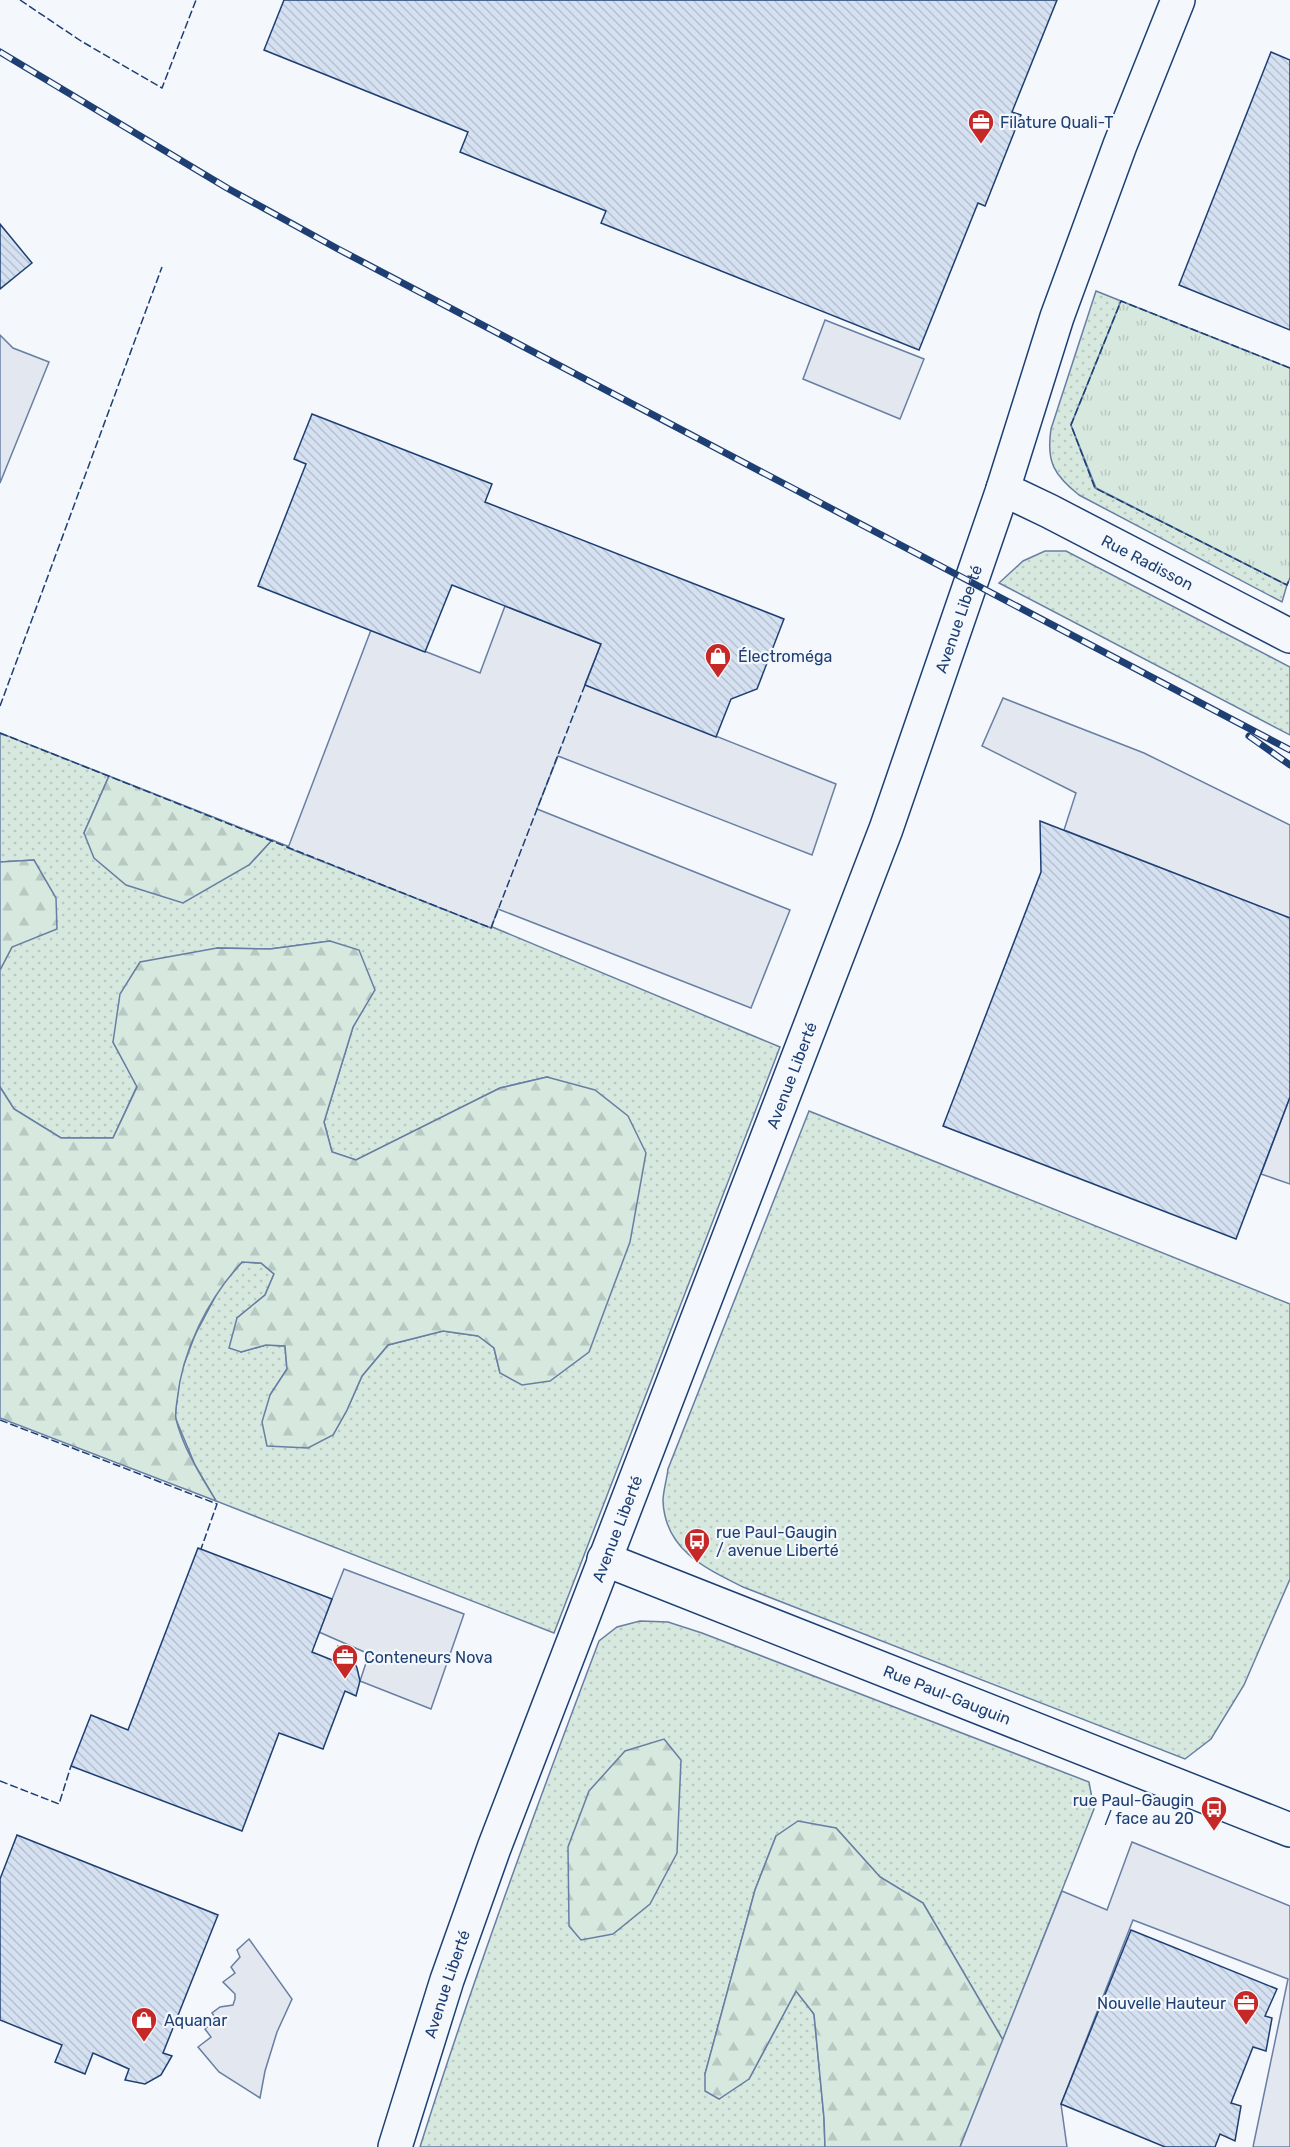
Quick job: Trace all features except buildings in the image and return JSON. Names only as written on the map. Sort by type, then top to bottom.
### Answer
[{"type":"street","name":"Avenue Liberté","points":[[395,2147],[464,1933],[604,1559],[886,829],[1003,489],[1047,349],[1086,236],[1178,0]]},
{"type":"street","name":"Rue Radisson","points":[[1003,489],[1290,636]]},
{"type":"street","name":"Rue Paul-Gauguin","points":[[604,1559],[1290,1830]]},
{"type":"green space","points":[[1096,291],[1121,301],[1071,425],[1095,488],[1287,585],[1282,602],[1079,495],[1058,474],[1051,459],[1051,429]]},
{"type":"green space","points":[[1121,301],[1290,368],[1290,578],[1287,585],[1096,488],[1071,425]]},
{"type":"green space","points":[[1045,551],[1066,551],[1290,667],[1290,735],[999,583],[1023,561]]},
{"type":"green space","points":[[0,733],[109,776],[84,833],[249,865],[272,840],[490,926],[780,1047],[554,1633],[216,1501],[195,1465],[175,1417],[180,1375],[195,1335],[221,1286],[242,1262],[261,1263],[274,1274],[265,1295],[237,1318],[241,1352],[266,1345],[285,1346],[287,1369],[270,1395],[333,1435],[362,1376],[388,1345],[443,1331],[479,1336],[494,1348],[500,1373],[547,1077],[500,1088],[356,1160],[332,1152],[324,1122],[353,1027],[374,990],[330,941],[270,949],[217,948],[113,1042],[137,1086],[113,1138],[61,1138],[14,1109],[0,1087],[0,970],[12,947],[34,860],[0,862]]},
{"type":"green space","points":[[109,776],[272,840],[249,865],[183,903],[126,885],[94,858],[84,833]]},
{"type":"green space","points":[[34,860],[56,898],[57,929],[12,947],[0,970],[0,862]]},
{"type":"green space","points":[[330,941],[359,950],[375,990],[353,1027],[324,1122],[332,1152],[356,1160],[500,1088],[547,1077],[595,1090],[628,1116],[646,1153],[630,1242],[589,1352],[550,1381],[522,1385],[500,1373],[494,1348],[478,1336],[443,1331],[388,1345],[362,1376],[333,1435],[308,1448],[267,1446],[262,1422],[270,1395],[287,1369],[285,1346],[266,1345],[241,1352],[229,1348],[237,1318],[265,1295],[274,1274],[261,1263],[242,1262],[218,1292],[199,1326],[184,1363],[176,1408],[176,1419],[183,1441],[216,1501],[0,1418],[0,1087],[14,1109],[61,1138],[113,1138],[137,1087],[113,1042],[120,994],[140,962],[217,948],[270,949]]},
{"type":"green space","points":[[809,1111],[1290,1304],[1290,1579],[1244,1685],[1211,1739],[1185,1759],[743,1587],[690,1555],[679,1545],[671,1532],[665,1518],[663,1501],[668,1469]]},
{"type":"green space","points":[[640,1621],[668,1622],[702,1633],[1089,1782],[1094,1809],[1003,2040],[923,1903],[880,1877],[836,1828],[776,1836],[755,1890],[705,2074],[749,2079],[796,1991],[814,2014],[825,2147],[420,2147],[506,1892],[599,1641],[617,1627]]},
{"type":"green space","points":[[664,1739],[681,1760],[677,1853],[650,1904],[613,1934],[581,1940],[569,1926],[568,1847],[589,1791],[625,1751]]},
{"type":"green space","points":[[798,1821],[836,1828],[880,1877],[923,1903],[1003,2040],[960,2147],[825,2147],[814,2014],[796,1991],[749,2079],[719,2099],[705,2091],[705,2074],[755,1890],[776,1836]]},
{"type":"shaded area","points":[[825,320],[924,359],[900,419],[803,379]]},
{"type":"shaded area","points":[[0,335],[13,348],[49,362],[0,483]]},
{"type":"shaded area","points":[[505,606],[601,644],[585,684],[836,784],[812,855],[558,756],[537,809],[790,910],[751,1008],[498,909],[491,928],[288,848],[371,630],[480,673]]},
{"type":"shaded area","points":[[1003,698],[1144,753],[1290,825],[1290,918],[1064,830],[1076,793],[982,746]]},
{"type":"shaded area","points":[[1290,1097],[1290,1184],[1261,1174]]},
{"type":"shaded area","points":[[344,1569],[464,1614],[431,1709],[360,1681],[369,1654],[319,1632]]},
{"type":"shaded area","points":[[1132,1842],[1290,1906],[1290,2147],[1253,2147],[1288,1979],[1133,1920],[1061,2104],[1067,2147],[960,2147],[1062,1891],[1107,1910]]},
{"type":"shaded area","points":[[249,1939],[292,1999],[277,2032],[265,2071],[260,2098],[219,2072],[198,2047],[211,2037],[205,2029],[216,2019],[212,2013],[220,2007],[233,2005],[235,1994],[223,1982],[235,1973],[231,1967],[240,1957],[237,1950]]},
{"type":"railway","points":[[0,52],[227,188],[338,249],[1290,750]]},
{"type":"railway","points":[[1249,736],[1290,765]]},
{"type":"fence","points":[[20,0],[81,41],[162,88],[196,0]]},
{"type":"fence","points":[[0,706],[162,267]]},
{"type":"fence","points":[[1290,368],[1121,301],[1071,425],[1095,488],[1287,585],[1290,578]]},
{"type":"fence","points":[[0,733],[491,928],[585,685]]},
{"type":"fence","points":[[0,1420],[217,1504],[201,1549]]},
{"type":"fence","points":[[0,1781],[59,1804],[71,1766]]},
{"type":"place","name":"Filature Quali-T","points":[[981,145]]},
{"type":"place","name":"Électroméga","points":[[718,679]]},
{"type":"place","name":"rue Paul-Gaugin / avenue Liberté","points":[[697,1564]]},
{"type":"place","name":"Conteneurs Nova","points":[[345,1680]]},
{"type":"place","name":"rue Paul-Gaugin / face au 20","points":[[1214,1832]]},
{"type":"place","name":"Nouvelle Hauteur","points":[[1246,2026]]},
{"type":"place","name":"Aquanar","points":[[144,2043]]}]
